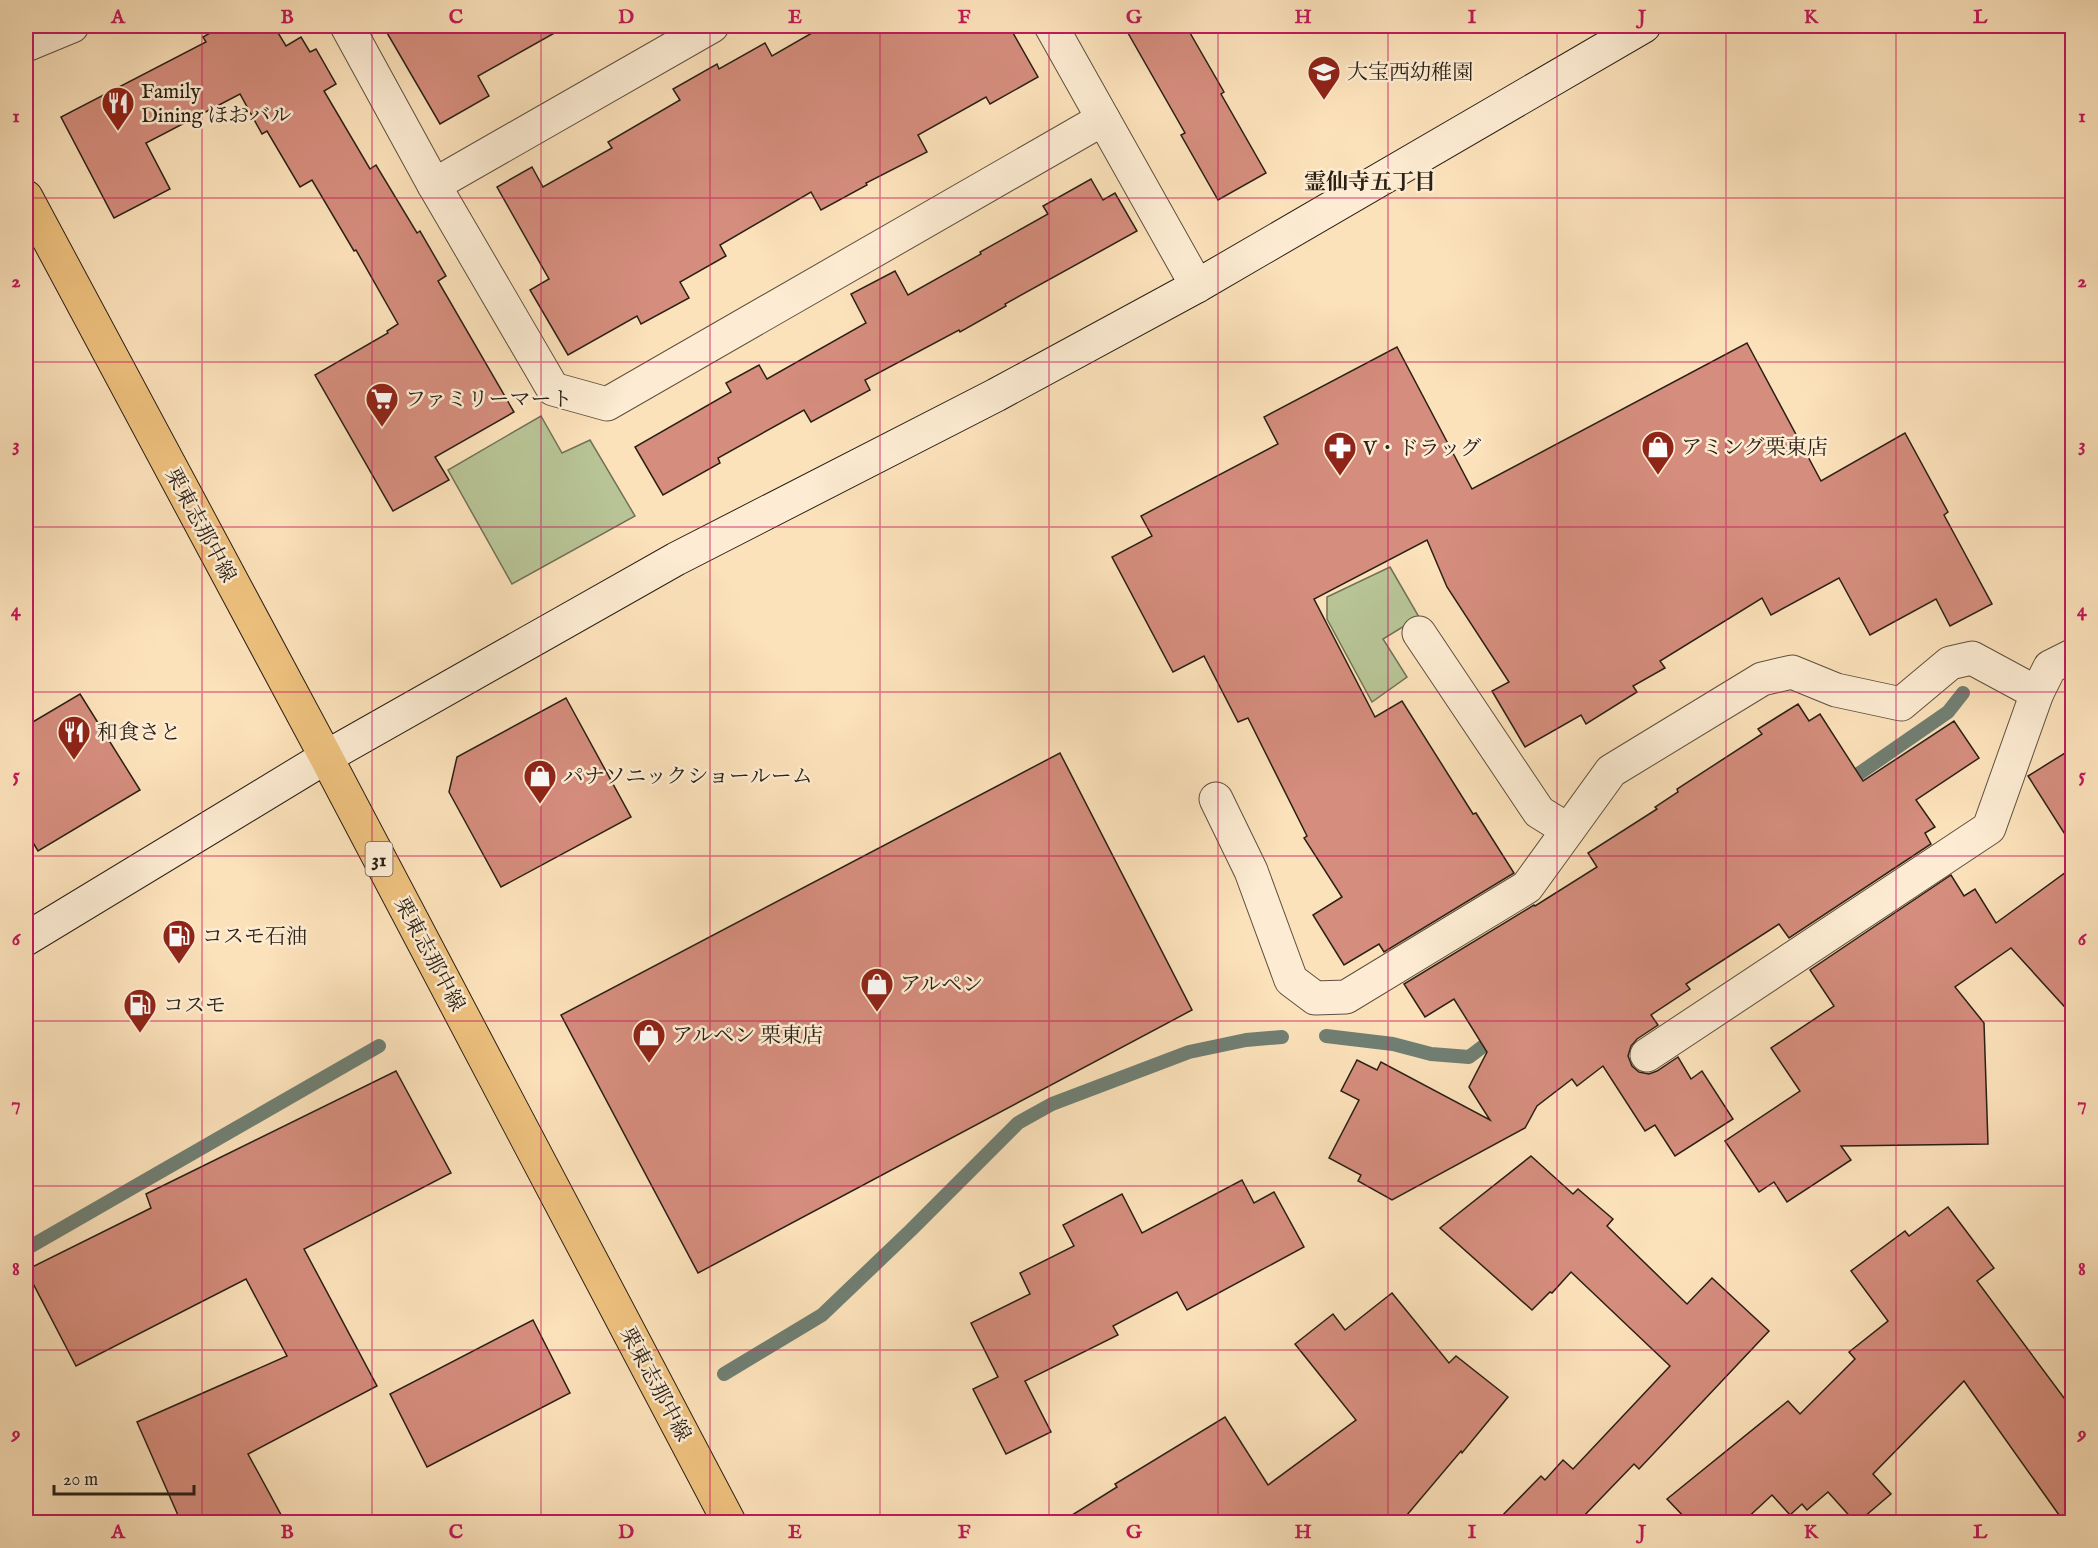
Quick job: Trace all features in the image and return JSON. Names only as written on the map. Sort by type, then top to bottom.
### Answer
[{"type":"main road","name":"栗東志那中線","points":[[26,196],[326,757],[729,1522]]},
{"type":"street","points":[[26,45],[72,26]]},
{"type":"street","points":[[347,26],[434,185],[553,389],[607,404],[1103,119]]},
{"type":"street","points":[[434,185],[712,26]]},
{"type":"street","points":[[1051,26],[1197,286]]},
{"type":"street","points":[[26,939],[326,757],[676,559],[996,395],[1197,286],[1644,26]]},
{"type":"street","points":[[1419,633],[1539,812],[1568,830]]},
{"type":"street","points":[[1647,1055],[1989,828],[2037,693],[2050,667],[2073,656]]},
{"type":"street","points":[[1216,799],[1251,871],[1290,980],[1315,998],[1346,997],[1527,887],[1611,771],[1762,679],[1792,672],[1836,690],[1901,704],[1950,663],[1972,658],[2037,693]]},
{"type":"green space","points":[[541,416],[562,453],[590,440],[635,516],[512,584],[448,470]]},
{"type":"green space","points":[[1390,567],[1419,617],[1383,639],[1407,677],[1372,702],[1327,619],[1327,597]]},
{"type":"building","points":[[222,26],[274,26],[286,46],[301,37],[310,52],[316,49],[336,84],[324,91],[370,169],[376,165],[417,233],[420,231],[446,276],[438,281],[514,412],[435,457],[449,480],[393,511],[315,375],[388,333],[387,331],[398,324],[356,250],[354,251],[312,180],[300,187],[267,131],[262,134],[240,94],[146,143],[170,189],[114,218],[61,117],[206,42],[203,37]]},
{"type":"building","points":[[383,26],[567,26],[478,76],[489,96],[440,124]]},
{"type":"building","points":[[824,26],[1009,26],[1038,77],[990,104],[986,97],[918,135],[927,152],[866,183],[867,185],[821,210],[811,192],[720,245],[726,256],[680,282],[689,298],[641,324],[637,316],[568,355],[530,290],[549,279],[497,187],[532,167],[543,187],[612,148],[608,142],[680,100],[673,89],[717,64],[719,69],[765,43],[772,56]]},
{"type":"building","points":[[1124,26],[1186,26],[1224,92],[1221,94],[1266,173],[1218,200],[1181,135],[1185,133]]},
{"type":"building","points":[[1091,179],[1103,200],[1115,193],[1137,231],[1005,304],[1006,306],[960,332],[959,330],[865,380],[870,390],[811,422],[804,410],[718,458],[720,463],[663,495],[635,447],[731,392],[726,383],[759,365],[767,379],[866,323],[851,294],[895,271],[908,295],[1048,214],[1043,206]]},
{"type":"building","points":[[1747,343],[1821,481],[1905,433],[1948,512],[1944,515],[1992,604],[1950,626],[1936,599],[1870,635],[1839,578],[1771,615],[1762,598],[1660,661],[1665,668],[1633,686],[1637,692],[1586,724],[1581,715],[1525,747],[1492,691],[1509,682],[1447,587],[1427,540],[1314,599],[1375,717],[1402,701],[1473,814],[1476,813],[1514,873],[1384,952],[1379,944],[1344,965],[1313,915],[1342,897],[1304,838],[1307,836],[1248,718],[1238,722],[1204,656],[1173,672],[1112,557],[1152,536],[1141,516],[1278,444],[1264,417],[1397,347],[1472,489]]},
{"type":"building","name":"和食さと","points":[[80,694],[140,790],[38,851],[26,831],[26,726]]},
{"type":"building","name":"パナソニックショールーム","points":[[566,698],[631,817],[501,887],[449,792],[457,757]]},
{"type":"building","points":[[1798,704],[1809,721],[1820,714],[1863,781],[1954,721],[1979,758],[1916,800],[1935,827],[1925,833],[1931,844],[1789,938],[1779,924],[1686,984],[1690,989],[1651,1015],[1658,1025],[1637,1039],[1631,1046],[1628,1056],[1632,1066],[1639,1072],[1649,1074],[1678,1057],[1691,1079],[1702,1071],[1733,1119],[1675,1156],[1655,1125],[1645,1131],[1603,1066],[1577,1086],[1572,1079],[1537,1106],[1525,1128],[1392,1200],[1358,1181],[1361,1175],[1329,1158],[1359,1100],[1341,1091],[1357,1060],[1377,1070],[1381,1062],[1490,1120],[1469,1087],[1487,1052],[1454,999],[1425,1017],[1404,984],[1597,867],[1588,853],[1657,809],[1655,807],[1678,792],[1677,789],[1762,734],[1758,729]]},
{"type":"building","points":[[2073,748],[2073,847],[2028,776]]},
{"type":"building","name":"アルペン","points":[[1060,753],[1192,1010],[698,1273],[561,1015]]},
{"type":"building","points":[[2073,867],[2073,1016],[2011,948],[1955,987],[1984,1023],[1988,1144],[1841,1146],[1851,1160],[1787,1202],[1774,1182],[1759,1192],[1725,1141],[1800,1091],[1771,1048],[1834,1006],[1810,970],[1951,875],[1964,896],[1975,889],[1996,923]]},
{"type":"building","points":[[396,1071],[451,1173],[304,1249],[377,1386],[248,1454],[285,1522],[181,1522],[137,1422],[287,1356],[246,1279],[76,1366],[26,1270],[151,1208],[146,1194]]},
{"type":"building","points":[[1531,1156],[1573,1194],[1578,1189],[1613,1219],[1607,1226],[1687,1304],[1712,1278],[1769,1331],[1639,1469],[1634,1464],[1578,1522],[1496,1522],[1541,1476],[1545,1480],[1563,1460],[1573,1469],[1670,1366],[1571,1272],[1532,1310],[1440,1228]]},
{"type":"building","points":[[1242,1180],[1254,1203],[1274,1192],[1304,1247],[1187,1310],[1177,1292],[1113,1326],[1118,1335],[1025,1381],[1051,1432],[1006,1454],[973,1389],[998,1377],[971,1323],[1030,1294],[1020,1273],[1074,1246],[1063,1225],[1122,1194],[1142,1233]]},
{"type":"building","points":[[1948,1207],[1994,1268],[1977,1281],[2073,1410],[2073,1522],[2064,1522],[1964,1381],[1873,1474],[1891,1494],[1858,1522],[1855,1522],[1828,1492],[1807,1510],[1802,1504],[1790,1515],[1772,1495],[1743,1522],[1689,1522],[1667,1499],[1788,1401],[1800,1414],[1855,1359],[1849,1352],[1888,1321],[1851,1271],[1905,1231],[1909,1236]]},
{"type":"building","points":[[1392,1293],[1449,1363],[1456,1356],[1508,1397],[1401,1522],[1061,1522],[1117,1487],[1115,1484],[1225,1417],[1268,1485],[1356,1420],[1295,1344],[1333,1314],[1345,1330]]},
{"type":"building","points":[[533,1320],[570,1393],[427,1467],[390,1394]]},
{"type":"waterway","points":[[1844,784],[1948,712],[1963,693]]},
{"type":"waterway","points":[[1326,1036],[1393,1044],[1431,1054],[1469,1057],[1498,1035]]},
{"type":"waterway","points":[[724,1374],[822,1315],[1018,1123],[1052,1104],[1189,1052],[1246,1040],[1282,1037]]},
{"type":"waterway","points":[[26,1249],[379,1046]]},
{"type":"place","name":"大宝西幼稚園","points":[[1324,101]]},
{"type":"place","name":"Family Dining ほおバル","points":[[118,132]]},
{"type":"place","name":"ファミリーマート","points":[[382,428]]},
{"type":"place","name":"アミング栗東店","points":[[1658,476]]},
{"type":"place","name":"V・ドラッグ","points":[[1340,477]]},
{"type":"place","name":"和食さと","points":[[74,761]]},
{"type":"place","name":"パナソニックショールーム","points":[[540,805]]},
{"type":"place","name":"コスモ石油","points":[[179,965]]},
{"type":"place","name":"アルペン","points":[[877,1013]]},
{"type":"place","name":"コスモ","points":[[140,1034]]},
{"type":"place","name":"アルペン 栗東店","points":[[649,1064]]},
{"type":"district","name":"霊仙寺五丁目","points":[[1370,181]]}]
